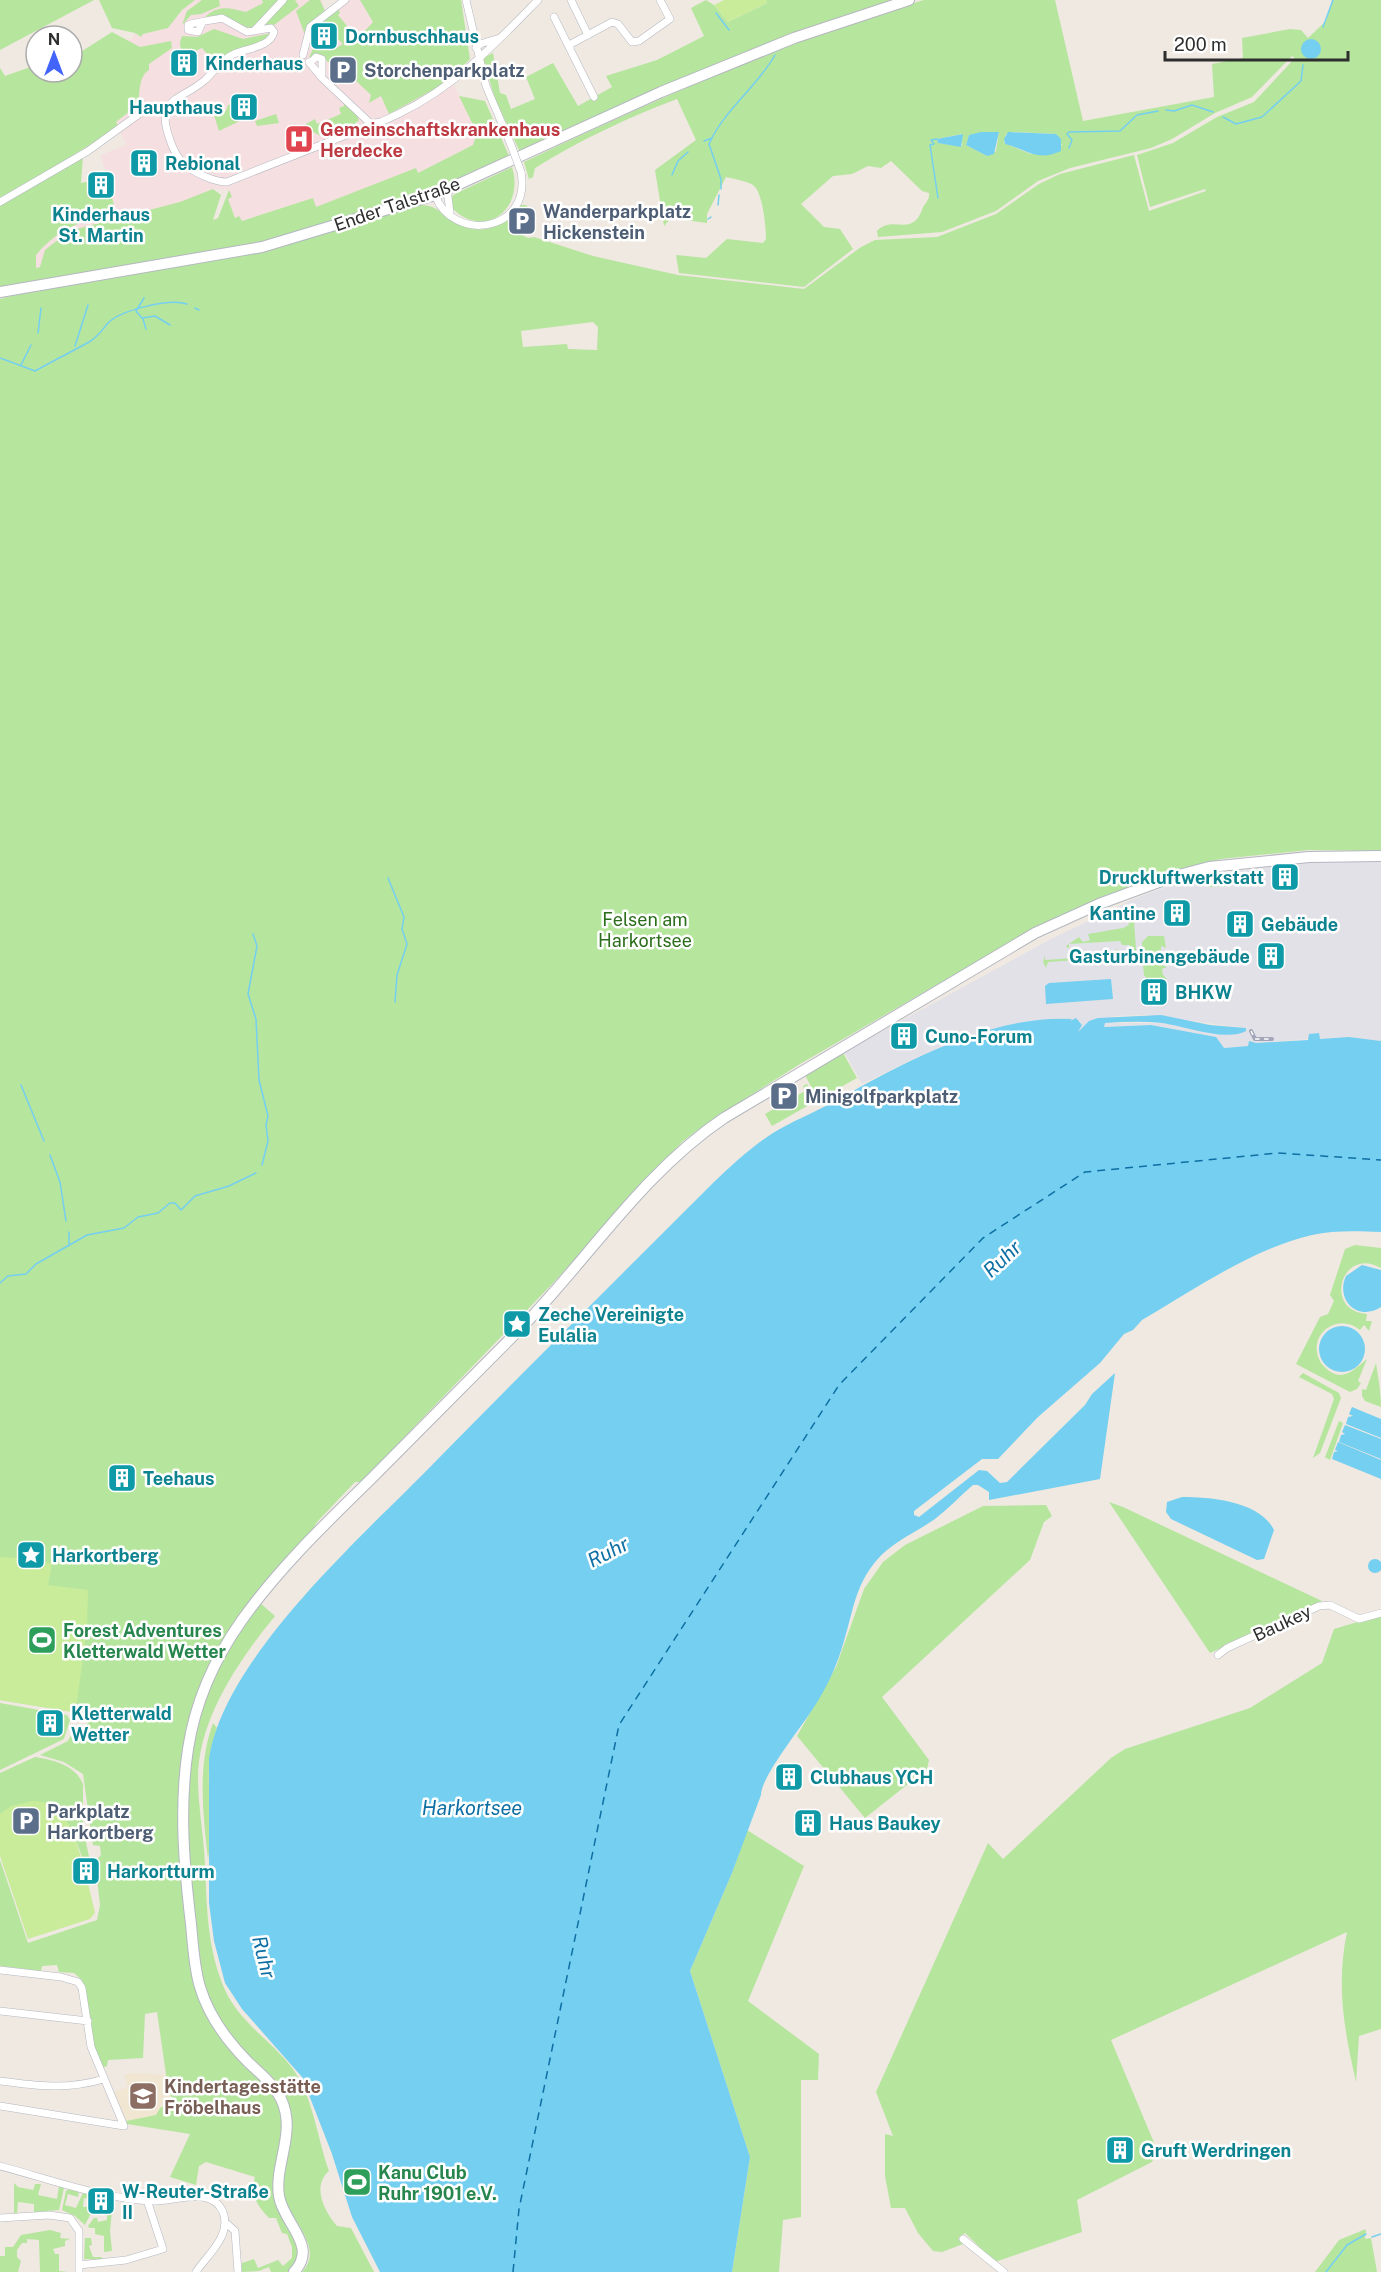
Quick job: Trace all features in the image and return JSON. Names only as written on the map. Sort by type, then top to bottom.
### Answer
[{"type":"main road","name":"Ender Talstraße","points":[[0,292],[262,248],[435,195],[661,92],[794,38],[909,0]]},
{"type":"main road","points":[[294,2272],[302,2262],[304,2250],[279,2196],[287,2129],[284,2107],[272,2085],[227,2040],[206,2004],[197,1976],[184,1866],[184,1785],[190,1736],[207,1683],[229,1641],[258,1599],[304,1546],[527,1322],[655,1177],[693,1141],[760,1096],[1035,933],[1175,876],[1209,867],[1266,860],[1381,856]]},
{"type":"street","points":[[254,31],[283,0]]},
{"type":"street","points":[[303,55],[310,27],[345,0]]},
{"type":"street","points":[[435,195],[442,207],[466,224],[478,226],[493,224],[505,218],[518,203],[523,191],[521,172],[490,101],[466,0]]},
{"type":"street","points":[[303,55],[370,123],[378,124],[422,103],[453,82],[538,0]]},
{"type":"street","points":[[570,0],[588,35]]},
{"type":"street","points":[[569,45],[612,22],[618,24],[632,42],[639,41],[670,19],[660,0]]},
{"type":"street","points":[[554,16],[569,45],[568,49],[594,97]]},
{"type":"street","points":[[0,202],[88,151],[146,109],[166,108],[204,81],[220,62],[268,41],[274,32],[271,28],[245,31],[222,18],[202,23]]},
{"type":"street","points":[[476,48],[480,44],[500,38]]},
{"type":"street","points":[[303,55],[310,48]]},
{"type":"street","points":[[310,63],[314,58],[320,57],[324,63],[322,75]]},
{"type":"street","points":[[166,108],[165,122],[179,159],[219,182],[227,182],[364,128],[370,123]]},
{"type":"street","points":[[447,190],[450,212]]},
{"type":"street","name":"Baukey","points":[[1218,1655],[1227,1648],[1319,1606],[1330,1605],[1359,1619],[1381,1613]]},
{"type":"street","points":[[0,1970],[76,1979],[82,1988],[91,2047],[124,2126],[0,2106]]},
{"type":"street","points":[[0,2011],[88,2021]]},
{"type":"street","points":[[0,2080],[57,2088],[79,2086],[104,2079]]},
{"type":"street","points":[[0,2166],[112,2195],[147,2200],[206,2197],[215,2202],[222,2211],[225,2222],[220,2240],[196,2272]]},
{"type":"street","points":[[0,2218],[60,2215],[75,2222],[80,2231],[79,2269],[126,2260],[163,2249],[147,2200]]},
{"type":"street","points":[[225,2222],[235,2231],[238,2272]]},
{"type":"street","points":[[963,2239],[1004,2272]]},
{"type":"shaded area","name":"Gemeinschaftskrankenhaus Herdecke","points":[[195,0],[322,0],[325,10],[332,12],[350,0],[394,0],[451,79],[477,133],[473,145],[418,173],[416,169],[316,207],[313,198],[241,221],[235,218],[228,199],[229,190],[213,189],[35,268],[36,255],[57,233],[68,226],[116,213],[101,155],[126,145],[116,122],[122,39],[131,40],[135,33],[141,37],[142,34],[168,28],[182,10]]},
{"type":"shaded area","points":[[1381,860],[1381,1041],[1349,1037],[1325,1040],[1320,1039],[1319,1034],[1309,1039],[1224,1048],[1151,1025],[1104,1027],[1104,1023],[1163,1023],[1218,1034],[1241,1034],[1246,1028],[1146,1015],[1116,1016],[1078,1032],[1070,1019],[1062,1018],[1013,1025],[973,1036],[917,1057],[862,1084],[844,1052],[1051,939],[1136,898],[1193,877],[1308,862]]},
{"type":"shaded area","name":"Kindertagesstätte Fröbelhaus","points":[[132,2073],[168,2075],[168,2088],[173,2101],[160,2108],[156,2115],[126,2121],[114,2092],[128,2087],[124,2075]]},
{"type":"green space","points":[[0,0],[94,0],[49,24],[24,24],[24,37],[0,50]]},
{"type":"green space","points":[[99,0],[195,0],[182,10],[168,28],[143,34],[141,37],[135,33],[112,28]]},
{"type":"green space","points":[[202,0],[219,0],[220,6],[201,14],[191,15],[182,25],[187,11]]},
{"type":"green space","points":[[262,0],[281,0],[251,28],[242,26],[223,15],[204,18],[219,9],[229,8],[246,12],[263,3]]},
{"type":"green space","points":[[285,0],[295,0],[299,6],[274,25],[258,28]]},
{"type":"green space","points":[[310,0],[320,0],[325,11],[305,35],[296,11]]},
{"type":"green space","points":[[360,0],[461,0],[470,59],[447,82],[389,114],[381,96],[369,103],[371,95],[336,62],[331,65],[324,58],[309,57],[314,47],[328,50],[329,47],[333,50],[343,44],[338,39],[333,40],[322,20],[338,8],[340,13],[338,15],[348,27],[359,34],[363,33],[373,22]]},
{"type":"green space","points":[[706,0],[714,5],[728,22],[767,3],[766,0],[891,0],[793,34],[520,152],[495,99],[483,58],[493,53],[500,93],[506,95],[511,109],[535,99],[526,77],[553,63],[578,106],[612,87],[606,76],[657,60],[704,36],[691,8]]},
{"type":"green space","points":[[724,0],[766,0],[767,3],[728,22],[714,5]]},
{"type":"green space","name":"Felsen am Harkortsee","points":[[924,0],[1055,0],[1083,121],[1214,97],[1212,64],[1243,58],[1242,38],[1290,29],[1301,30],[1308,38],[1326,21],[1332,0],[1381,0],[1381,851],[1309,850],[1221,859],[1176,870],[1100,898],[971,965],[800,1064],[707,1123],[682,1142],[555,1281],[361,1482],[355,1482],[285,1560],[202,1688],[181,1829],[204,2010],[214,2029],[274,2094],[284,2122],[276,2179],[298,2243],[298,2259],[289,2272],[271,2272],[269,2267],[259,2271],[241,2272],[242,2263],[254,2259],[258,2268],[278,2260],[283,2266],[292,2258],[292,2247],[287,2234],[282,2233],[276,2218],[269,2218],[256,2199],[253,2189],[255,2177],[206,2162],[199,2166],[196,2185],[170,2177],[190,2134],[127,2124],[126,2121],[156,2115],[160,2108],[173,2101],[168,2088],[157,2012],[145,2014],[143,2058],[108,2060],[107,2066],[102,2068],[93,2042],[82,1980],[74,1973],[59,1972],[57,1965],[42,1966],[41,1971],[0,1966],[0,1860],[28,1943],[97,1920],[100,1905],[95,1861],[101,1855],[100,1846],[93,1845],[83,1774],[64,1762],[40,1755],[68,1741],[73,1731],[82,1730],[88,1723],[88,1718],[73,1712],[0,1700],[0,299],[35,289],[263,251],[418,205],[432,207],[461,226],[480,229],[498,225],[521,205],[526,205],[532,212],[533,232],[528,233],[526,212],[523,212],[510,229],[528,238],[534,237],[593,256],[678,275],[804,289],[861,247],[875,240],[937,237],[996,214],[1039,184],[1060,174],[1134,155],[1149,211],[1206,191],[1205,189],[1150,207],[1137,155],[1173,143],[1217,117],[1254,102],[1295,58],[1292,56],[1252,97],[1215,113],[1172,139],[1151,148],[1070,168],[1038,181],[996,211],[942,232],[878,237],[877,231],[883,226],[913,223],[929,196],[929,193],[922,191],[891,161],[881,168],[868,166],[852,174],[833,176],[801,204],[824,227],[840,229],[853,249],[804,287],[679,273],[676,255],[706,258],[727,239],[763,243],[766,239],[763,210],[756,189],[753,185],[726,177],[707,214],[707,223],[671,218],[664,226],[655,170],[696,140],[677,99],[569,148],[535,168],[533,177],[529,179],[524,162],[721,73],[872,16]],"holes":[[[999,132],[996,151],[987,156],[966,145],[969,135]],[[1014,132],[1056,134],[1062,145],[1031,154],[1004,143],[1006,134]],[[962,134],[962,146],[938,143],[937,139]],[[593,322],[598,327],[597,350],[568,349],[567,344],[523,347],[521,331]]]},
{"type":"green space","points":[[214,29],[243,39],[271,33],[267,39],[227,54],[216,64],[202,48],[187,55],[185,51],[181,51],[182,36],[197,37]]},
{"type":"green space","points":[[112,32],[140,47],[171,41],[172,48],[149,64],[149,70],[141,81],[138,105],[116,122],[119,127],[0,200],[0,68],[5,76],[24,69],[24,84],[84,84],[84,50]]},
{"type":"green space","points":[[459,96],[485,101],[509,156],[426,192],[261,243],[0,287],[0,203],[83,156],[81,183],[91,181],[96,194],[110,190],[116,213],[72,226],[54,237],[36,255],[36,268],[40,267],[45,250],[69,231],[180,202],[213,189],[221,195],[213,220],[218,218],[229,190],[232,197],[228,199],[235,218],[239,216],[242,221],[313,198],[316,207],[416,168],[418,173],[473,145],[477,133]]},
{"type":"green space","points":[[244,99],[247,110],[243,111],[246,118],[219,131],[214,115],[226,111],[228,105],[234,103],[238,106],[237,102]]},
{"type":"green space","points":[[344,102],[357,115],[359,121],[356,122],[356,127],[347,131],[342,128],[321,136],[306,128],[306,124],[315,119],[317,124],[341,114],[339,108],[344,106]]},
{"type":"green space","points":[[276,114],[279,123],[257,126],[255,121]]},
{"type":"green space","points":[[512,167],[515,182],[513,196],[499,216],[489,221],[477,221],[465,217],[452,208],[450,198],[455,194]]},
{"type":"green space","points":[[1228,875],[1229,886],[1209,887],[1207,877]]},
{"type":"green space","points":[[1134,920],[1137,963],[1131,963],[1130,945],[1122,945],[1120,941],[1069,944],[1069,949],[1066,946],[1079,937],[1083,942],[1090,940],[1088,934],[1123,928],[1129,925],[1128,921]]},
{"type":"green space","points":[[1148,936],[1164,936],[1166,948],[1161,946],[1161,951],[1143,962],[1142,942]]},
{"type":"green space","points":[[1116,949],[1120,951],[1121,957],[1048,962],[1046,968],[1043,962],[1045,955],[1045,960],[1116,955]]},
{"type":"green space","points":[[1162,954],[1162,965],[1167,967],[1162,969],[1167,979],[1149,982],[1144,975],[1143,964]]},
{"type":"green space","points":[[843,1053],[857,1078],[818,1100],[805,1075]]},
{"type":"green space","points":[[807,1084],[816,1101],[772,1126],[765,1114],[805,1091],[803,1086]]},
{"type":"green space","points":[[1355,1245],[1381,1248],[1381,1268],[1367,1263],[1356,1265],[1342,1281],[1341,1292],[1345,1302],[1353,1310],[1367,1314],[1366,1321],[1372,1321],[1369,1331],[1364,1325],[1360,1330],[1342,1323],[1333,1325],[1320,1336],[1317,1344],[1317,1353],[1321,1363],[1334,1374],[1351,1372],[1367,1359],[1358,1381],[1361,1383],[1357,1389],[1350,1392],[1296,1364],[1320,1317],[1328,1314],[1334,1301],[1330,1295],[1345,1249]]},
{"type":"green space","points":[[1376,1363],[1381,1407],[1365,1401],[1362,1396],[1362,1389],[1366,1390]]},
{"type":"green space","points":[[1303,1373],[1339,1393],[1341,1398],[1320,1453],[1313,1458],[1334,1399],[1332,1394],[1299,1377]]},
{"type":"green space","points":[[1339,1421],[1343,1423],[1330,1460],[1325,1457]]},
{"type":"green space","points":[[1109,1502],[1123,1507],[1322,1601],[1210,1653]]},
{"type":"green space","points":[[1046,1505],[1052,1516],[1044,1522],[1030,1560],[882,1697],[929,1760],[927,1769],[865,1818],[797,1736],[836,1667],[864,1589],[883,1562],[905,1545],[983,1506]]},
{"type":"green space","name":"Forest Adventures Kletterwald Wetter","points":[[0,1557],[35,1559],[52,1564],[48,1585],[88,1590],[87,1628],[77,1702],[73,1712],[0,1700]]},
{"type":"green space","points":[[260,1603],[275,1616],[235,1671],[223,1692],[205,1734],[200,1756],[198,1789],[211,1944],[219,1975],[231,2002],[285,2059],[306,2093],[329,2171],[321,2184],[320,2192],[324,2207],[337,2226],[351,2228],[374,2272],[302,2272],[310,2253],[308,2243],[284,2195],[284,2170],[291,2135],[290,2110],[286,2096],[276,2081],[253,2059],[224,2025],[210,2001],[200,1969],[190,1886],[187,1831],[189,1777],[193,1750],[198,1723],[211,1684],[230,1648]]},
{"type":"green space","points":[[1381,1615],[1381,2029],[1359,2036],[1356,2082],[1343,2007],[1342,1970],[1347,1932],[1111,2040],[1155,2145],[1155,2155],[1152,2162],[1077,2200],[1082,2232],[995,2262],[965,2233],[958,2238],[963,2244],[942,2252],[933,2251],[918,2233],[905,2208],[891,2208],[885,2176],[885,2134],[893,2136],[876,2092],[988,1843],[1003,1859],[1111,1758],[1125,1749],[1250,1708],[1322,1663],[1334,1629]]},
{"type":"green space","points":[[0,1703],[67,1715],[70,1720],[64,1739],[0,1770]]},
{"type":"green space","points":[[213,1723],[217,1728],[210,1762],[208,1859],[203,1808],[203,1774]]},
{"type":"green space","points":[[35,1757],[69,1768],[75,1772],[83,1784],[83,1828],[89,1857],[83,1859],[74,1836],[0,1830],[0,1773]]},
{"type":"green space","points":[[32,1801],[44,1802],[53,1806],[67,1821],[83,1862],[78,1864],[78,1872],[83,1880],[87,1879],[95,1913],[90,1919],[28,1939],[0,1856],[0,1814],[11,1806]]},
{"type":"green space","points":[[747,1830],[804,1866],[748,2001],[819,2054],[818,2080],[801,2080],[801,2217],[783,2220],[779,2272],[732,2272],[750,2157],[690,1971],[732,1873]]},
{"type":"green space","points":[[14,2183],[18,2187],[33,2190],[35,2184],[41,2184],[38,2195],[57,2199],[59,2186],[64,2188],[59,2210],[34,2212],[34,2204],[18,2202],[17,2214],[14,2215]]},
{"type":"green space","points":[[69,2189],[79,2191],[78,2197],[68,2194],[65,2205],[76,2208],[83,2193],[94,2195],[93,2200],[84,2198],[83,2207],[96,2206],[96,2203],[102,2204],[90,2215],[85,2225],[75,2216],[62,2210],[66,2191]]},
{"type":"green space","points":[[112,2210],[110,2231],[112,2251],[104,2252],[104,2236],[95,2234],[95,2228],[88,2226],[94,2218],[97,2218],[98,2222],[107,2220],[107,2212]]},
{"type":"green space","points":[[1366,2229],[1365,2239],[1371,2238],[1377,2272],[1315,2272],[1339,2240]]},
{"type":"green space","points":[[50,2230],[61,2233],[60,2238],[70,2239],[65,2241],[65,2246],[53,2249],[55,2254],[59,2254],[59,2271],[68,2272],[40,2272],[39,2240],[27,2239],[27,2243],[22,2243],[17,2250],[17,2257],[21,2261],[18,2272],[0,2272],[0,2256],[5,2256],[5,2247],[13,2247],[21,2235]]},
{"type":"green space","points":[[85,2238],[91,2238],[92,2245],[89,2246],[93,2257],[101,2257],[104,2260],[84,2259]]},
{"type":"water","points":[[1311,39],[1318,42],[1321,49],[1318,56],[1311,59],[1304,56],[1301,49],[1304,42]]},
{"type":"water","points":[[999,132],[994,154],[987,156],[966,145],[969,135]]},
{"type":"water","points":[[1008,132],[1056,134],[1061,139],[1061,151],[1045,155],[1026,152],[1005,144],[1004,139]]},
{"type":"water","points":[[963,134],[961,147],[938,143],[937,139]]},
{"type":"water","points":[[1111,979],[1113,999],[1046,1004],[1045,986],[1049,983]]},
{"type":"water","name":"Harkortsee","points":[[1161,1015],[1210,1025],[1246,1028],[1246,1031],[1238,1034],[1217,1034],[1148,1022],[1105,1023],[1104,1027],[1151,1025],[1216,1037],[1224,1048],[1248,1046],[1249,1041],[1256,1043],[1308,1040],[1309,1034],[1319,1033],[1320,1039],[1349,1037],[1381,1041],[1381,1232],[1329,1232],[1290,1241],[1224,1271],[1142,1320],[1133,1330],[1124,1334],[1100,1363],[1038,1417],[998,1459],[982,1459],[914,1511],[914,1515],[919,1517],[979,1470],[987,1471],[1000,1483],[1007,1482],[1115,1373],[1100,1479],[989,1500],[989,1492],[978,1485],[973,1485],[935,1519],[889,1548],[869,1570],[859,1590],[842,1649],[830,1678],[813,1709],[776,1762],[763,1786],[732,1873],[690,1971],[750,2157],[732,2272],[380,2272],[352,2217],[332,2154],[302,2077],[242,2009],[225,1983],[214,1941],[209,1903],[209,1759],[220,1720],[240,1680],[300,1600],[336,1562],[713,1183],[765,1138],[888,1072],[948,1044],[979,1033],[1041,1020],[1072,1019],[1070,1021],[1076,1018],[1082,1025],[1078,1032],[1089,1021],[1098,1018]]},
{"type":"water","points":[[1362,1265],[1381,1270],[1381,1307],[1372,1311],[1357,1310],[1346,1300],[1344,1293],[1343,1285],[1346,1276]]},
{"type":"water","points":[[1342,1326],[1358,1333],[1365,1349],[1358,1365],[1342,1372],[1326,1365],[1319,1349],[1326,1333]]},
{"type":"water","points":[[1352,1407],[1381,1419],[1381,1438],[1346,1424],[1348,1417],[1353,1416],[1349,1414]]},
{"type":"water","points":[[1345,1425],[1381,1439],[1381,1459],[1339,1442],[1341,1435],[1345,1434],[1342,1432]]},
{"type":"water","points":[[1338,1442],[1381,1460],[1381,1479],[1332,1459],[1334,1452],[1338,1451],[1335,1450]]},
{"type":"water","points":[[1182,1497],[1220,1500],[1258,1513],[1274,1530],[1264,1559],[1257,1560],[1171,1519],[1166,1512],[1167,1502]]},
{"type":"water","points":[[1372,1559],[1378,1559],[1382,1566],[1378,1573],[1372,1573],[1368,1569],[1368,1563]]},
{"type":"waterway","points":[[1323,27],[1333,0]]},
{"type":"waterway","points":[[716,13],[729,30]]},
{"type":"waterway","points":[[721,189],[721,179],[709,144],[723,120],[768,67],[775,55]]},
{"type":"waterway","points":[[1223,117],[1236,124],[1262,117],[1301,81],[1303,65]]},
{"type":"waterway","points":[[1166,110],[1174,111],[1192,105],[1213,112]]},
{"type":"waterway","points":[[1069,148],[1072,140],[1067,134],[1069,132],[1120,131],[1137,115],[1158,111]]},
{"type":"waterway","points":[[704,141],[712,138]]},
{"type":"waterway","points":[[937,139],[931,140],[934,144],[930,145],[938,198]]},
{"type":"waterway","points":[[672,175],[678,161],[688,152]]},
{"type":"waterway","points":[[718,205],[719,195]]},
{"type":"waterway","points":[[144,298],[136,311],[142,318],[155,316],[170,325]]},
{"type":"waterway","points":[[0,358],[35,371],[92,340],[108,323],[123,314],[158,304],[187,304]]},
{"type":"waterway","points":[[75,346],[88,305]]},
{"type":"waterway","points":[[38,333],[41,308]]},
{"type":"waterway","points":[[195,308],[199,310]]},
{"type":"waterway","points":[[143,319],[146,329]]},
{"type":"waterway","points":[[21,365],[31,345]]},
{"type":"waterway","points":[[388,878],[404,917],[402,929],[407,944],[397,975],[395,1002]]},
{"type":"waterway","points":[[253,934],[257,946],[248,994],[256,1019],[259,1080],[268,1116],[266,1125],[268,1141],[262,1165]]},
{"type":"waterway","points":[[21,1085],[44,1141]]},
{"type":"waterway","points":[[50,1155],[60,1182],[66,1221]]},
{"type":"waterway","points":[[0,1283],[8,1276],[26,1274],[36,1264],[87,1235],[124,1228],[138,1217],[158,1213],[170,1203],[175,1203],[181,1210],[195,1196],[229,1186],[256,1173]]},
{"type":"waterway","points":[[69,1232],[69,1246]]},
{"type":"waterway","points":[[1326,2272],[1347,2245],[1366,2234]]},
{"type":"waterway","points":[[1372,2237],[1381,2234]]},
{"type":"ferry route","points":[[513,2272],[519,2209],[619,1725],[839,1385],[983,1238],[1085,1172],[1278,1153],[1381,1160]]},
{"type":"railway","points":[[1251,1031],[1255,1039],[1272,1039]]},
{"type":"place","name":"Dornbuschhaus","points":[[324,36]]},
{"type":"place","name":"Kinderhaus","points":[[184,63]]},
{"type":"place","name":"Storchenparkplatz","points":[[343,70]]},
{"type":"place","name":"Haupthaus","points":[[244,107]]},
{"type":"place","name":"Gemeinschaftskrankenhaus Herdecke","points":[[299,139]]},
{"type":"place","name":"Rebional","points":[[144,163]]},
{"type":"place","name":"Kinderhaus St. Martin","points":[[101,185]]},
{"type":"place","name":"Wanderparkplatz Hickenstein","points":[[522,221]]},
{"type":"place","name":"Druckluftwerkstatt","points":[[1285,877]]},
{"type":"place","name":"Kantine","points":[[1177,913]]},
{"type":"place","name":"Gebäude","points":[[1240,924]]},
{"type":"place","name":"Gasturbinengebäude","points":[[1271,956]]},
{"type":"place","name":"BHKW","points":[[1154,992]]},
{"type":"place","name":"Cuno-Forum","points":[[904,1036]]},
{"type":"place","name":"Minigolfparkplatz","points":[[784,1096]]},
{"type":"place","name":"Zeche Vereinigte Eulalia","points":[[517,1324]]},
{"type":"place","name":"Teehaus","points":[[122,1478]]},
{"type":"place","name":"Harkortberg","points":[[31,1555]]},
{"type":"place","name":"Forest Adventures Kletterwald Wetter","points":[[42,1640]]},
{"type":"place","name":"Kletterwald Wetter","points":[[50,1723]]},
{"type":"place","name":"Clubhaus YCH","points":[[789,1777]]},
{"type":"place","name":"Parkplatz Harkortberg","points":[[26,1821]]},
{"type":"place","name":"Haus Baukey","points":[[808,1823]]},
{"type":"place","name":"Harkortturm","points":[[86,1871]]},
{"type":"place","name":"Kindertagesstätte Fröbelhaus","points":[[143,2096]]},
{"type":"place","name":"Gruft Werdringen","points":[[1120,2150]]},
{"type":"place","name":"Kanu Club Ruhr 1901 e.V.","points":[[357,2182]]},
{"type":"place","name":"W-Reuter-Straße II","points":[[101,2201]]},
{"type":"water label","name":"Ruhr","points":[[1002,1259]]},
{"type":"water label","name":"Ruhr","points":[[608,1552]]},
{"type":"water label","name":"Ruhr","points":[[264,1957]]}]
